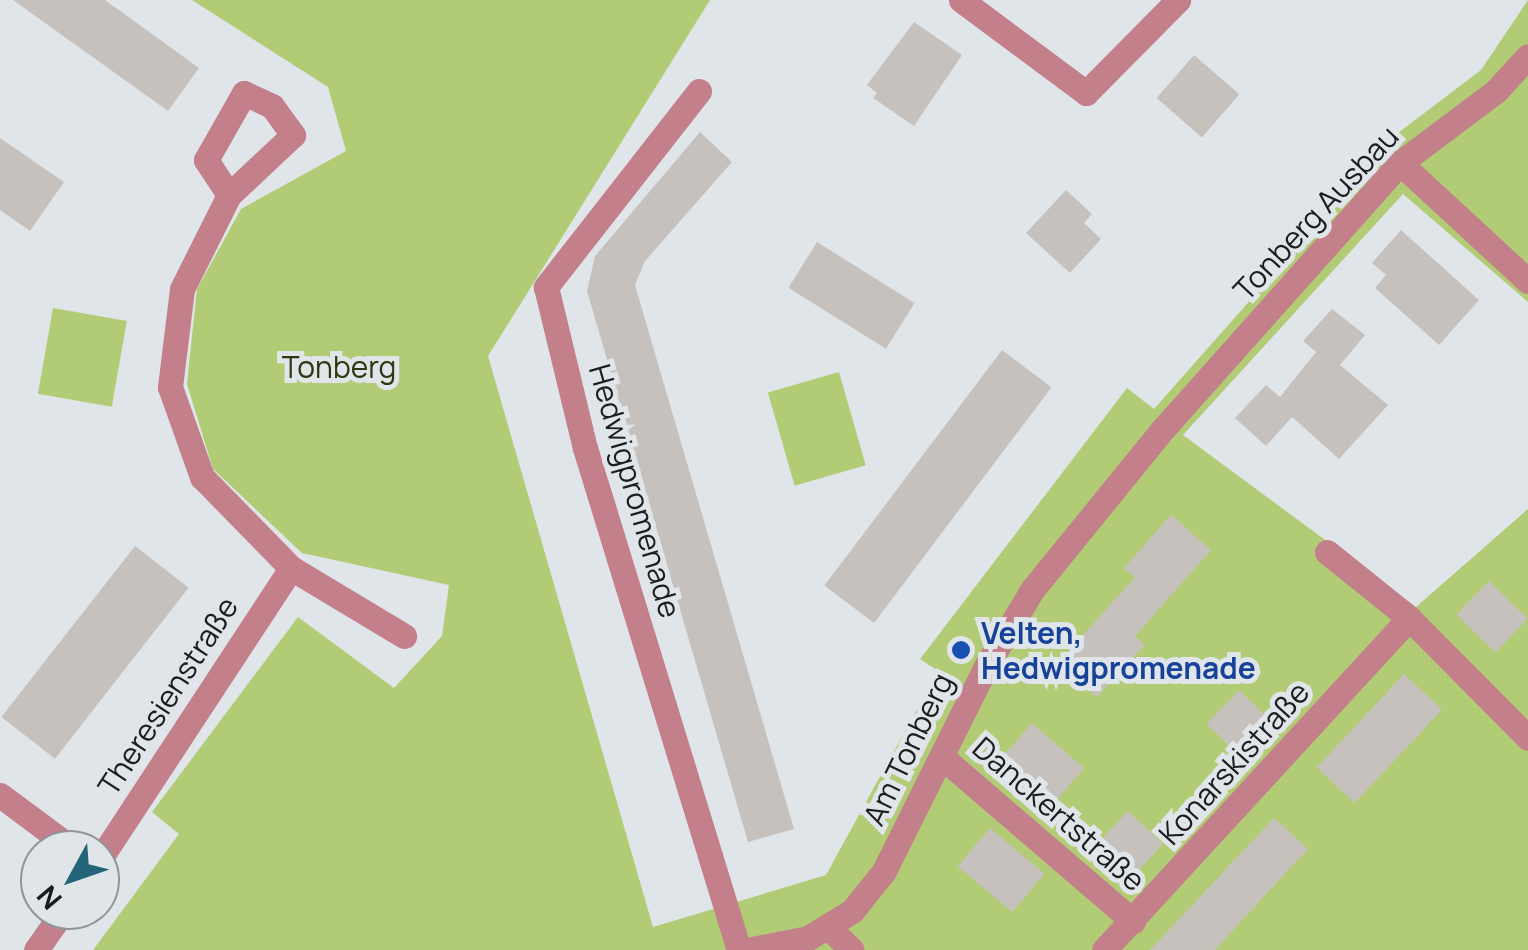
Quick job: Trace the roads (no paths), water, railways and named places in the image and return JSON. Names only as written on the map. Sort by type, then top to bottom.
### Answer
[{"type":"street","points":[[961,0],[1086,93],[1178,0]]},
{"type":"street","name":"Tonberg Ausbau","points":[[1163,428],[1400,163],[1496,91],[1528,56]]},
{"type":"street","name":"Hedwigpromenade","points":[[699,90],[546,287],[585,448],[739,950]]},
{"type":"street","points":[[1400,163],[1528,280]]},
{"type":"street","points":[[229,195],[182,289],[170,387],[202,478],[291,568],[404,636]]},
{"type":"street","name":"Am Tonberg","points":[[830,929],[884,870],[1032,590],[1163,428]]},
{"type":"street","points":[[1327,552],[1409,618],[1528,738]]},
{"type":"street","name":"Theresienstraße","points":[[119,830],[291,568]]},
{"type":"street","name":"Konarskistraße","points":[[1104,950],[1409,618]]},
{"type":"street","name":"Danckertstraße","points":[[942,757],[1133,921]]},
{"type":"street","points":[[0,796],[47,830]]},
{"type":"street","points":[[747,950],[830,929],[852,950]]},
{"type":"place","name":"Velten, Hedwigpromenade","points":[[961,650]]},
{"type":"park label","name":"Tonberg","points":[[339,367]]}]
